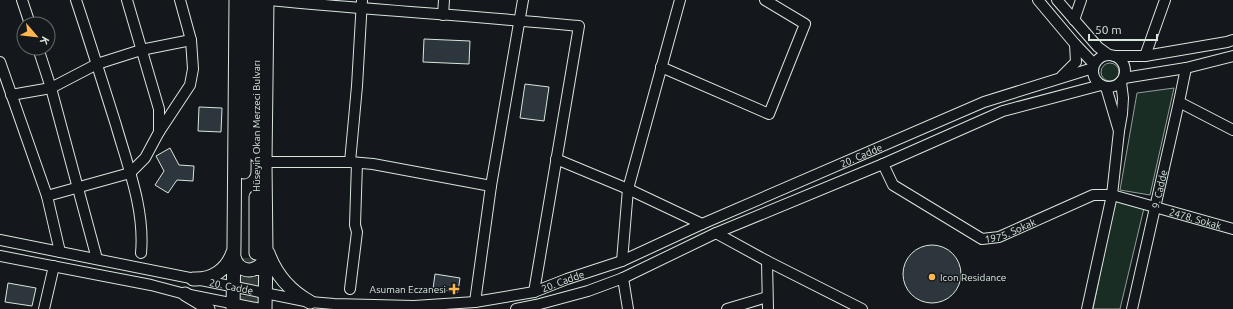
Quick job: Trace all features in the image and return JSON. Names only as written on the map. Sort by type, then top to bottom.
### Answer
[{"type":"main road","points":[[236,0],[250,250],[265,293],[265,309]]},
{"type":"main road","name":"Hüseyin Okan Merzeci Bulvarı","points":[[246,0],[250,250]]},
{"type":"main road","name":"Hüseyin Okan Merzeci Bulvarı","points":[[250,250],[257,0]]},
{"type":"main road","points":[[233,306],[233,287],[250,250],[265,162],[268,0]]},
{"type":"main road","points":[[193,279],[212,276],[223,270],[231,258],[250,250],[270,258],[281,278],[295,293],[310,302]]},
{"type":"main road","points":[[186,294],[200,302],[208,309]]},
{"type":"street","points":[[22,0],[27,16]]},
{"type":"street","points":[[76,0],[130,173],[140,216],[142,239],[141,253]]},
{"type":"street","points":[[127,0],[159,109],[159,132]]},
{"type":"street","points":[[47,196],[130,173],[145,158],[159,132],[190,85],[193,69],[191,40],[180,0]]},
{"type":"street","points":[[268,0],[361,5],[443,15],[579,26],[534,292]]},
{"type":"street","points":[[443,15],[444,0]]},
{"type":"street","points":[[475,302],[491,186],[523,0]]},
{"type":"street","points":[[622,261],[628,189],[680,0]]},
{"type":"street","points":[[661,67],[769,114],[805,24],[764,0]]},
{"type":"street","points":[[1038,0],[1094,66]]},
{"type":"street","points":[[1057,0],[1098,47],[1123,62],[1126,72],[1123,80],[1122,114],[1112,195],[1087,309]]},
{"type":"street","points":[[1074,20],[1081,0]]},
{"type":"street","points":[[1145,56],[1165,0]]},
{"type":"street","points":[[350,289],[357,232],[355,225],[354,162],[361,5]]},
{"type":"street","points":[[11,95],[51,88],[97,64],[141,50],[191,40]]},
{"type":"street","points":[[1233,40],[1145,56],[1112,55],[1100,58],[1094,66],[1093,75],[1097,82],[1103,86],[1117,86],[1123,80],[1186,68],[1233,56]]},
{"type":"street","points":[[1060,77],[1076,62],[1075,44]]},
{"type":"street","points":[[41,56],[79,188],[97,259]]},
{"type":"street","points":[[0,62],[47,196],[60,252]]},
{"type":"street","name":"20. Cadde","points":[[0,240],[310,302],[414,306],[475,302],[534,292],[567,279],[622,261],[702,224],[984,102],[1094,66]]},
{"type":"street","name":"9. Cadde","points":[[1132,309],[1186,68]]},
{"type":"street","points":[[1103,86],[1119,131]]},
{"type":"street","name":"20. Cadde","points":[[516,309],[536,307],[588,291],[623,278],[716,233],[883,164],[1003,111],[1103,86]]},
{"type":"street","points":[[1179,102],[1233,130]]},
{"type":"street","points":[[556,159],[628,189],[702,224]]},
{"type":"street","points":[[265,162],[354,162],[374,164],[491,186]]},
{"type":"street","name":"1975. Sokak","points":[[883,164],[893,185],[982,239],[999,237],[1093,195],[1112,195]]},
{"type":"street","name":"2478. Sokak","points":[[1112,195],[1233,229]]},
{"type":"street","points":[[716,233],[767,261],[862,309]]},
{"type":"street","name":"20. Cadde","points":[[0,256],[151,285],[233,306],[261,309]]},
{"type":"street","points":[[767,261],[768,309]]},
{"type":"street","points":[[44,309],[54,266]]},
{"type":"street","points":[[623,278],[628,309]]},
{"type":"street","points":[[727,309],[767,296]]},
{"type":"green space","points":[[1110,63],[1116,66],[1119,72],[1116,78],[1110,81],[1104,78],[1101,72],[1104,66]]},
{"type":"green space","points":[[1174,88],[1150,195],[1120,190],[1137,93]]},
{"type":"green space","points":[[1115,201],[1144,208],[1120,309],[1093,309]]},
{"type":"building","points":[[424,39],[470,41],[469,64],[423,62]]},
{"type":"building","points":[[525,84],[549,87],[544,121],[520,118]]},
{"type":"building","points":[[199,107],[222,108],[221,132],[198,131]]},
{"type":"building","points":[[170,148],[179,165],[194,166],[193,181],[177,180],[168,193],[155,185],[164,171],[156,156]]},
{"type":"building","name":"Icon Residance","points":[[932,245],[948,250],[956,258],[961,274],[956,290],[948,298],[932,303],[916,298],[908,290],[903,274],[908,258],[916,250]]},
{"type":"building","points":[[435,274],[460,278],[458,292],[433,289]]},
{"type":"building","points":[[8,283],[36,288],[32,306],[5,302]]},
{"type":"tunnel","points":[[243,253],[243,309]]},
{"type":"tunnel","points":[[255,309],[256,259]]},
{"type":"place","name":"Icon Residance","points":[[932,277]]},
{"type":"place","name":"Asuman Eczanesi","points":[[454,289]]}]
